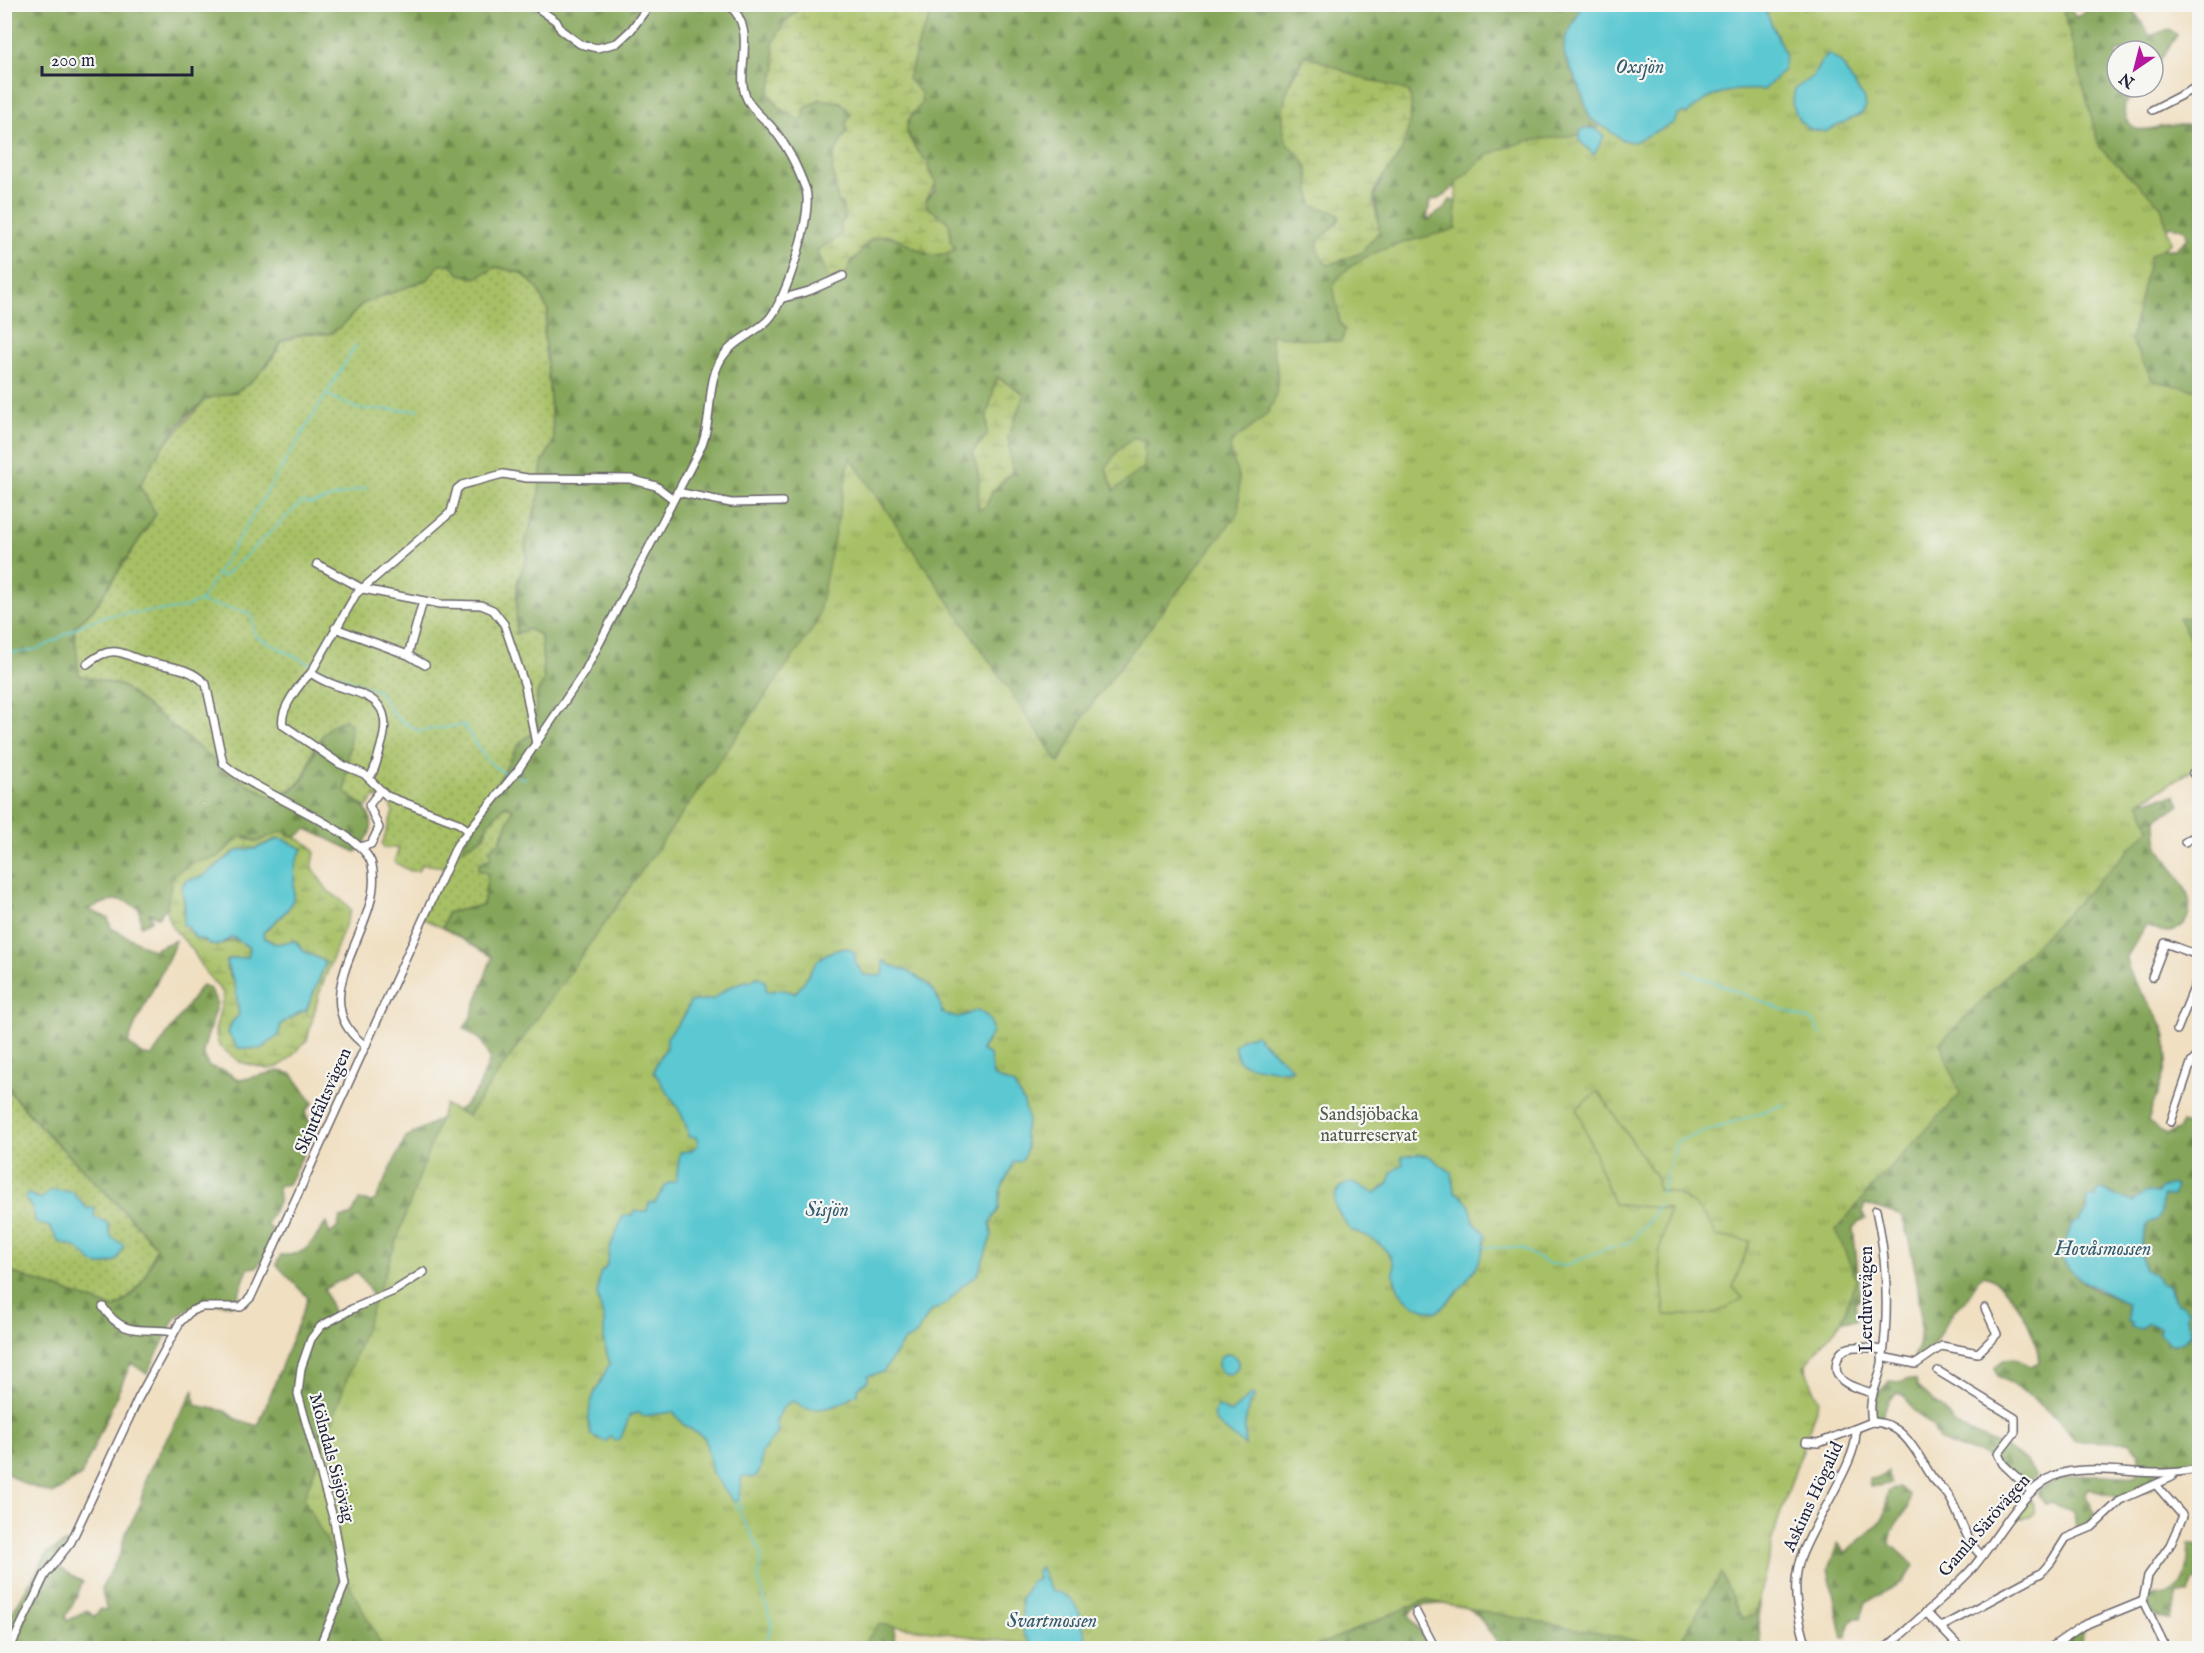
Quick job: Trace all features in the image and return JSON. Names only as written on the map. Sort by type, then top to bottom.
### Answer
[{"type":"street","points":[[532,4],[556,21],[561,30],[580,44],[597,48],[617,43],[631,30],[650,4]]},
{"type":"street","points":[[366,1046],[453,853],[468,830],[501,792],[536,744],[585,671],[706,434],[711,386],[720,362],[733,344],[768,320],[780,298],[801,237],[808,201],[785,146],[774,129],[746,99],[742,27],[735,10],[728,4]]},
{"type":"street","points":[[2152,110],[2193,89],[2199,82]]},
{"type":"street","points":[[780,298],[809,291],[843,276]]},
{"type":"street","points":[[468,830],[458,823],[409,806],[380,791],[370,777],[340,764],[283,725],[282,718],[299,687],[310,673],[356,594],[451,512],[457,489],[480,478],[503,474],[527,478],[630,478],[656,486],[675,496],[725,502],[762,504],[782,502]]},
{"type":"street","points":[[317,564],[363,589],[423,601],[481,605],[498,616],[509,636],[525,686],[536,744]]},
{"type":"street","points":[[408,655],[423,601]]},
{"type":"street","points":[[335,628],[408,655],[425,665]]},
{"type":"street","points":[[87,664],[101,654],[116,652],[142,661],[175,666],[202,680],[206,684],[220,759],[226,767],[360,847],[371,844],[379,828],[369,805],[380,791]]},
{"type":"street","points":[[310,673],[366,697],[385,716],[386,730],[370,777]]},
{"type":"street","points":[[2193,773],[2199,784]]},
{"type":"street","points":[[2185,842],[2199,833]]},
{"type":"street","name":"Skjutfältsvägen","points":[[10,1648],[45,1575],[71,1542],[138,1399],[173,1332],[192,1310],[207,1307],[237,1308],[248,1302],[366,1046],[347,1027],[337,1003],[344,974],[372,897],[372,863],[360,847]]},
{"type":"street","points":[[2152,977],[2165,943],[2199,956]]},
{"type":"street","points":[[2177,1030],[2199,973]]},
{"type":"street","points":[[2171,1122],[2191,1063],[2199,1053]]},
{"type":"street","name":"Lerduvevägen","points":[[1872,1422],[1871,1393],[1877,1381],[1882,1353],[1884,1267],[1876,1210]]},
{"type":"street","name":"Mölndals Sisjöväg","points":[[319,1648],[345,1584],[334,1521],[298,1394],[298,1382],[314,1334],[336,1317],[394,1291],[424,1272]]},
{"type":"street","points":[[103,1307],[117,1323],[129,1329],[173,1332]]},
{"type":"street","points":[[1871,1393],[1840,1378],[1836,1371],[1841,1353],[1849,1347],[1882,1353],[1916,1364],[1939,1346],[1945,1345],[1978,1353],[1997,1334],[1985,1308]]},
{"type":"street","points":[[1938,1371],[2013,1416],[2016,1429],[1998,1454],[2003,1464],[2031,1491]]},
{"type":"street","points":[[1806,1442],[1819,1443],[1872,1422],[1891,1427],[1911,1444],[1936,1483],[1949,1497],[1966,1532],[1982,1556]]},
{"type":"street","name":"Askims Högalid","points":[[1807,1648],[1796,1603],[1799,1561],[1806,1542],[1852,1453],[1857,1437],[1855,1429]]},
{"type":"street","name":"Gamla Särövägen","points":[[1888,1648],[1982,1556],[2031,1491],[2045,1480],[2070,1472],[2173,1473],[2199,1468]]},
{"type":"street","points":[[1941,1627],[2041,1573],[2066,1538],[2092,1527],[2122,1499],[2157,1486],[2172,1477],[2173,1473]]},
{"type":"street","points":[[2157,1486],[2183,1516],[2170,1545],[2148,1576],[2143,1601],[2166,1648]]},
{"type":"street","points":[[2050,1648],[2082,1626],[2143,1601]]},
{"type":"street","points":[[1416,1612],[1435,1648]]},
{"type":"street","points":[[1926,1612],[1957,1648]]},
{"type":"green space","points":[[5,5],[804,5],[785,22],[773,44],[776,69],[769,92],[778,106],[793,115],[820,99],[841,102],[851,114],[846,124],[847,131],[834,155],[832,167],[838,201],[845,213],[842,236],[822,247],[818,257],[830,280],[856,258],[864,244],[877,236],[894,237],[926,254],[949,254],[950,230],[948,225],[927,207],[926,200],[935,190],[935,180],[917,152],[906,128],[912,114],[912,86],[908,79],[920,38],[935,7],[933,5],[1579,5],[1579,13],[1565,39],[1565,57],[1580,88],[1590,118],[1614,135],[463,1648],[5,1648],[5,1625],[48,1552],[65,1543],[67,1543],[60,1557],[60,1568],[83,1582],[71,1609],[65,1616],[67,1621],[87,1610],[94,1617],[100,1609],[107,1610],[101,1589],[121,1552],[124,1537],[140,1505],[147,1474],[194,1390],[195,1405],[225,1411],[236,1419],[258,1426],[308,1298],[276,1264],[281,1255],[303,1251],[326,1223],[330,1234],[337,1228],[340,1218],[351,1216],[359,1200],[372,1202],[376,1199],[406,1137],[463,1107],[478,1089],[490,1059],[481,1040],[464,1028],[471,1017],[492,957],[443,928],[447,913],[483,905],[488,874],[478,869],[480,862],[491,858],[490,849],[501,841],[513,809],[506,805],[487,824],[485,836],[462,850],[520,742],[534,732],[537,693],[544,681],[541,635],[528,629],[516,634],[517,584],[527,556],[525,544],[539,497],[542,463],[554,441],[544,333],[548,311],[537,288],[522,273],[496,267],[476,278],[460,274],[450,264],[439,265],[428,279],[362,304],[342,326],[329,334],[307,333],[282,341],[268,363],[243,388],[204,401],[184,419],[168,440],[140,486],[156,514],[95,607],[74,628],[79,675],[122,686],[213,759],[223,771],[272,797],[288,792],[299,784],[324,733],[333,725],[345,720],[351,725],[345,792],[367,812],[372,826],[356,852],[307,829],[296,837],[282,832],[257,842],[246,836],[236,839],[218,857],[200,862],[172,879],[168,906],[158,917],[149,913],[152,920],[141,926],[139,909],[125,901],[114,900],[87,909],[108,918],[111,928],[152,950],[176,940],[128,1043],[141,1054],[152,1056],[202,985],[209,988],[217,1002],[203,1052],[208,1066],[225,1071],[240,1080],[279,1071],[292,1074],[313,1103],[305,1112],[313,1129],[310,1141],[288,1184],[278,1186],[279,1200],[266,1225],[279,1235],[257,1267],[249,1268],[236,1301],[233,1305],[198,1303],[175,1318],[147,1374],[131,1363],[81,1476],[53,1494],[22,1483],[5,1472],[4,1270],[114,1308],[130,1297],[141,1283],[156,1247],[41,1127],[5,1085]],"holes":[[[1305,55],[1353,75],[1409,92],[1384,175],[1374,196],[1379,218],[1361,253],[1328,265],[1326,236],[1340,218],[1337,213],[1311,197],[1307,165],[1298,151],[1287,93],[1291,78]],[[1556,138],[1457,202],[1450,200],[1445,208],[1427,220],[1430,200],[1440,199],[1458,184]],[[997,377],[1024,394],[1008,437],[1012,472],[992,492],[986,506],[978,509],[979,477],[973,452],[987,435],[987,416]],[[357,1272],[373,1295],[334,1314],[324,1289]]]},
{"type":"green space","points":[[804,5],[933,5],[935,7],[920,38],[908,79],[921,93],[922,103],[910,117],[907,130],[915,148],[928,162],[929,172],[936,183],[926,200],[927,207],[945,219],[950,226],[950,241],[956,249],[934,255],[898,239],[880,236],[867,243],[852,260],[847,272],[829,280],[817,250],[842,235],[840,224],[845,219],[842,204],[838,201],[832,167],[834,155],[847,131],[846,124],[851,114],[841,102],[820,99],[804,109],[804,118],[798,120],[779,107],[769,92],[776,69],[773,44],[785,22]]},
{"type":"green space","name":"Sandsjöbacka naturreservat","points":[[1670,5],[2066,5],[2064,12],[2099,147],[2161,206],[2171,243],[2150,256],[2131,340],[2153,381],[2199,390],[2199,618],[2178,617],[2199,655],[2199,766],[2139,802],[2150,828],[1940,1043],[1960,1094],[1874,1185],[1836,1230],[1856,1279],[1841,1322],[1804,1366],[1819,1400],[1777,1524],[1755,1615],[1742,1619],[1721,1573],[1676,1648],[1425,1600],[1312,1648],[1030,1648],[1026,1644],[879,1624],[860,1648],[383,1648],[304,1499],[445,1105],[468,1116],[817,623],[850,457],[1059,763],[1084,716],[1103,689],[1239,512],[1239,480],[1230,448],[1232,442],[1265,416],[1273,403],[1278,374],[1269,335],[1341,342],[1345,330],[1340,323],[1333,285],[1344,272],[1372,254],[1406,242],[1456,229],[1456,183],[1487,155],[1527,141],[1594,133]]},
{"type":"green space","points":[[1930,5],[2068,5],[2076,18],[2092,5],[2115,5],[2133,11],[2150,36],[2169,29],[2177,35],[2165,53],[2165,39],[2105,39],[2105,99],[2129,99],[2124,105],[2128,121],[2131,126],[2140,130],[2170,125],[2199,125],[2199,766],[2141,801],[2175,795],[2180,805],[2156,819],[2156,834],[2162,853],[2182,882],[2190,902],[2189,913],[2184,924],[2170,932],[2146,925],[2126,958],[2134,980],[2160,1022],[2167,1045],[2166,1064],[2148,1122],[2166,1134],[2178,1130],[2181,1123],[2199,1129],[2199,1464],[2159,1469],[2159,1476],[2153,1479],[2152,1489],[2124,1499],[2088,1489],[2085,1494],[2095,1513],[2091,1522],[2076,1529],[2074,1512],[2052,1503],[2046,1505],[2038,1495],[2038,1490],[2049,1483],[2073,1476],[2136,1477],[2140,1453],[2129,1442],[2075,1441],[2061,1422],[2029,1395],[1997,1375],[1995,1367],[2008,1358],[2031,1366],[2039,1362],[2034,1337],[2022,1312],[2005,1289],[1984,1275],[1978,1280],[1966,1301],[1953,1311],[1929,1352],[1924,1357],[1913,1361],[1920,1343],[1919,1293],[1914,1262],[1902,1216],[1865,1204],[1862,1213],[1866,1219],[1859,1221],[1853,1228],[1861,1299],[1855,1302],[1857,1320],[1841,1320],[1806,1359],[1807,1382],[1801,1445],[1803,1451],[1783,1493],[1766,1550],[1759,1608],[1761,1648],[1501,1648],[1479,1617],[1472,1611],[1465,1607],[1443,1604],[1419,1607],[1412,1611],[1410,1617],[1431,1648],[1022,1648],[1018,1631],[895,1620],[894,1648],[868,1646],[862,1648],[786,1648]],"holes":[[[2172,226],[2185,230],[2188,238],[2176,249],[2161,249],[2164,228]],[[2171,1185],[2160,1200],[2154,1218],[2148,1223],[2139,1249],[2145,1270],[2162,1285],[2170,1287],[2177,1305],[2187,1317],[2190,1336],[2175,1344],[2159,1333],[2160,1326],[2148,1323],[2141,1329],[2128,1321],[2127,1304],[2097,1291],[2064,1263],[2065,1246],[2088,1210],[2086,1198],[2097,1198],[2102,1190],[2133,1202]]]},
{"type":"green space","points":[[1306,55],[1353,75],[1402,89],[1409,92],[1411,99],[1409,127],[1404,145],[1375,190],[1374,204],[1379,232],[1361,253],[1328,265],[1319,253],[1317,245],[1340,218],[1337,213],[1312,205],[1308,171],[1302,158],[1287,144],[1284,131],[1285,97],[1293,76]]},
{"type":"green space","points":[[450,264],[460,274],[496,267],[522,273],[537,288],[548,311],[544,333],[554,441],[542,463],[539,497],[525,544],[527,556],[517,584],[528,629],[541,635],[544,682],[537,693],[534,732],[481,814],[463,849],[485,836],[487,824],[506,805],[514,809],[492,858],[483,905],[447,913],[443,928],[421,918],[445,867],[422,864],[418,871],[410,871],[394,862],[399,848],[384,848],[382,844],[393,812],[389,802],[375,797],[366,808],[345,793],[349,748],[314,748],[301,780],[290,790],[272,797],[223,771],[213,759],[122,686],[79,675],[74,628],[95,607],[156,514],[140,486],[157,453],[206,399],[236,391],[269,364],[282,341],[307,333],[329,334],[342,326],[362,304],[428,279],[438,265]]},
{"type":"green space","points":[[997,377],[1024,394],[1008,437],[1012,472],[992,492],[986,506],[978,510],[979,477],[973,452],[987,435],[987,416]]},
{"type":"green space","points":[[1134,437],[1144,441],[1144,467],[1114,491],[1106,468],[1119,449]]},
{"type":"green space","points":[[282,831],[310,845],[315,853],[312,868],[328,891],[343,901],[351,910],[319,994],[307,1040],[289,1059],[278,1067],[268,1069],[240,1062],[219,1046],[215,1031],[224,994],[206,973],[192,949],[172,927],[167,915],[172,879],[179,871],[190,864],[218,857],[241,836],[257,842]],"holes":[[[278,838],[302,850],[295,862],[290,905],[263,933],[264,938],[276,944],[295,941],[305,952],[326,962],[306,1011],[302,1011],[281,1024],[277,1036],[270,1042],[250,1049],[238,1045],[228,1033],[232,1022],[239,1015],[235,984],[226,968],[229,959],[248,957],[250,948],[238,940],[231,940],[217,946],[194,937],[183,913],[184,882],[202,877],[233,853],[254,849]]]},
{"type":"green space","points":[[4,1085],[156,1247],[142,1283],[123,1303],[114,1308],[5,1270]]},
{"type":"green space","points":[[1598,1091],[1657,1178],[1658,1190],[1676,1194],[1693,1205],[1707,1219],[1716,1236],[1750,1241],[1733,1287],[1743,1298],[1714,1313],[1665,1315],[1659,1254],[1669,1209],[1614,1204],[1577,1108]]},
{"type":"green space","points":[[1906,1379],[1916,1380],[1917,1386],[1943,1409],[1955,1425],[2010,1450],[2027,1462],[2036,1476],[2026,1485],[2017,1475],[2000,1469],[1983,1454],[1958,1448],[1939,1440],[1933,1427],[1912,1409],[1905,1396],[1898,1393],[1890,1399],[1879,1420],[1874,1419],[1874,1400],[1877,1394],[1890,1381],[1899,1382]]},
{"type":"green space","points":[[1888,1472],[1891,1484],[1870,1487],[1869,1479],[1881,1477]]},
{"type":"green space","points":[[1900,1487],[1910,1496],[1909,1503],[1893,1531],[1890,1544],[1915,1566],[1903,1582],[1866,1602],[1861,1618],[1854,1618],[1849,1624],[1847,1637],[1843,1638],[1828,1569],[1838,1543],[1845,1554],[1873,1530],[1885,1513],[1889,1491]]},
{"type":"green space","points":[[2029,1499],[2034,1504],[2034,1513],[2030,1517],[2022,1518],[2017,1515]]},
{"type":"green space","points":[[2189,1544],[2199,1546],[2199,1582],[2194,1581],[2189,1594],[2178,1594],[2170,1620],[2160,1618],[2150,1610],[2144,1596],[2164,1595],[2179,1588],[2186,1576]]},
{"type":"green space","points":[[2085,1629],[2080,1643],[2097,1648],[2058,1648],[2060,1644]]},
{"type":"water","name":"Oxsjön","points":[[1579,5],[1763,5],[1785,54],[1783,71],[1764,90],[1732,91],[1713,96],[1687,114],[1683,112],[1677,116],[1674,123],[1634,142],[1623,140],[1590,118],[1580,88],[1565,57],[1565,39],[1579,13]]},
{"type":"water","points":[[1829,54],[1841,63],[1865,101],[1866,107],[1861,114],[1825,132],[1810,129],[1800,122],[1792,104],[1795,89],[1813,76],[1824,57]]},
{"type":"water","name":"Oxsjön","points":[[1597,129],[1604,136],[1594,155],[1579,140],[1581,130]]},
{"type":"water","points":[[281,838],[303,849],[294,872],[293,900],[284,913],[263,933],[264,938],[276,944],[295,941],[305,952],[326,962],[306,1011],[302,1011],[281,1024],[278,1036],[260,1049],[238,1048],[228,1033],[232,1022],[239,1015],[235,984],[226,963],[229,959],[248,957],[250,948],[233,937],[217,946],[203,939],[196,939],[188,927],[183,925],[185,907],[182,888],[186,880],[202,877],[238,850],[254,849]]},
{"type":"water","name":"Sisjön","points":[[848,948],[854,952],[856,964],[864,975],[881,976],[884,971],[883,961],[886,961],[889,965],[907,971],[923,981],[936,995],[942,1013],[958,1018],[977,1010],[987,1016],[992,1033],[981,1050],[990,1055],[993,1076],[1014,1085],[1024,1103],[1028,1121],[1024,1133],[1027,1149],[1021,1161],[1014,1162],[1000,1192],[999,1209],[990,1222],[992,1235],[978,1274],[962,1286],[947,1303],[930,1312],[916,1335],[903,1342],[883,1372],[868,1376],[868,1381],[858,1388],[858,1395],[853,1395],[843,1403],[817,1409],[801,1407],[793,1401],[784,1406],[776,1421],[778,1432],[761,1453],[760,1470],[753,1478],[742,1476],[738,1501],[734,1502],[712,1473],[705,1438],[685,1426],[673,1412],[644,1416],[638,1413],[630,1415],[620,1440],[615,1441],[610,1436],[606,1442],[591,1435],[589,1414],[592,1400],[610,1364],[604,1343],[604,1320],[597,1295],[600,1273],[606,1267],[611,1245],[623,1216],[633,1214],[634,1211],[647,1211],[649,1203],[655,1202],[667,1184],[676,1181],[680,1152],[690,1151],[698,1145],[696,1137],[688,1137],[685,1122],[654,1072],[667,1046],[667,1037],[684,1016],[690,1002],[713,999],[728,988],[741,982],[752,981],[757,976],[765,981],[767,992],[780,989],[795,993],[821,958],[827,953]]},
{"type":"water","points":[[1255,1035],[1293,1069],[1266,1069],[1239,1061],[1234,1046],[1243,1038]]},
{"type":"water","points":[[1419,1154],[1429,1156],[1452,1173],[1454,1191],[1468,1204],[1473,1222],[1485,1233],[1481,1255],[1476,1266],[1462,1287],[1437,1312],[1415,1305],[1404,1296],[1396,1284],[1394,1264],[1386,1250],[1363,1234],[1350,1230],[1335,1204],[1337,1193],[1344,1185],[1354,1183],[1376,1193],[1389,1183],[1391,1173],[1403,1164],[1401,1157]]},
{"type":"water","name":"Hovåsmossen","points":[[2171,1185],[2176,1186],[2173,1196],[2162,1196],[2161,1213],[2158,1219],[2148,1223],[2139,1249],[2145,1270],[2157,1276],[2162,1285],[2167,1285],[2177,1304],[2182,1304],[2188,1310],[2187,1317],[2192,1333],[2184,1341],[2171,1345],[2159,1333],[2160,1326],[2148,1323],[2141,1329],[2131,1327],[2132,1323],[2128,1322],[2127,1304],[2079,1278],[2064,1263],[2061,1254],[2072,1224],[2079,1221],[2088,1210],[2086,1198],[2097,1198],[2096,1193],[2101,1190],[2133,1202],[2147,1192],[2157,1193],[2160,1189]]},
{"type":"water","points":[[52,1190],[72,1192],[88,1209],[95,1207],[94,1217],[108,1223],[111,1237],[124,1245],[117,1260],[98,1265],[75,1247],[59,1242],[50,1227],[36,1223],[33,1210],[25,1198],[28,1194],[41,1199]]},
{"type":"water","points":[[1228,1354],[1235,1357],[1238,1364],[1235,1371],[1228,1374],[1221,1371],[1218,1364],[1221,1357]]},
{"type":"water","points":[[1252,1394],[1255,1396],[1249,1404],[1245,1424],[1245,1446],[1216,1422],[1213,1414],[1218,1406],[1230,1413]]},
{"type":"water","name":"Svartmossen","points":[[1040,1567],[1051,1591],[1070,1598],[1076,1605],[1089,1648],[1034,1648],[1024,1635],[1021,1600],[1031,1582],[1038,1579],[1036,1572]]},
{"type":"waterway","points":[[4,652],[30,651],[40,648],[98,619],[122,614],[171,610],[200,602],[356,345]]},
{"type":"waterway","points":[[327,395],[358,409],[419,410]]},
{"type":"waterway","points":[[217,574],[223,577],[302,502],[311,504],[368,487]]},
{"type":"waterway","points":[[200,602],[251,613],[255,636],[312,665]]},
{"type":"waterway","points":[[318,668],[378,691],[396,717],[418,731],[464,725],[488,761],[510,775]]},
{"type":"waterway","points":[[518,777],[526,778]]},
{"type":"waterway","points":[[1682,970],[1814,1022],[1821,1035]]},
{"type":"waterway","points":[[1661,1193],[1677,1141],[1786,1104]]},
{"type":"waterway","points":[[1484,1247],[1521,1248],[1546,1263],[1564,1266],[1610,1247],[1628,1244],[1651,1218],[1659,1205]]},
{"type":"waterway","points":[[740,1496],[739,1502],[743,1509]]},
{"type":"waterway","points":[[734,1502],[762,1554],[758,1578],[772,1625],[764,1648]]}]
